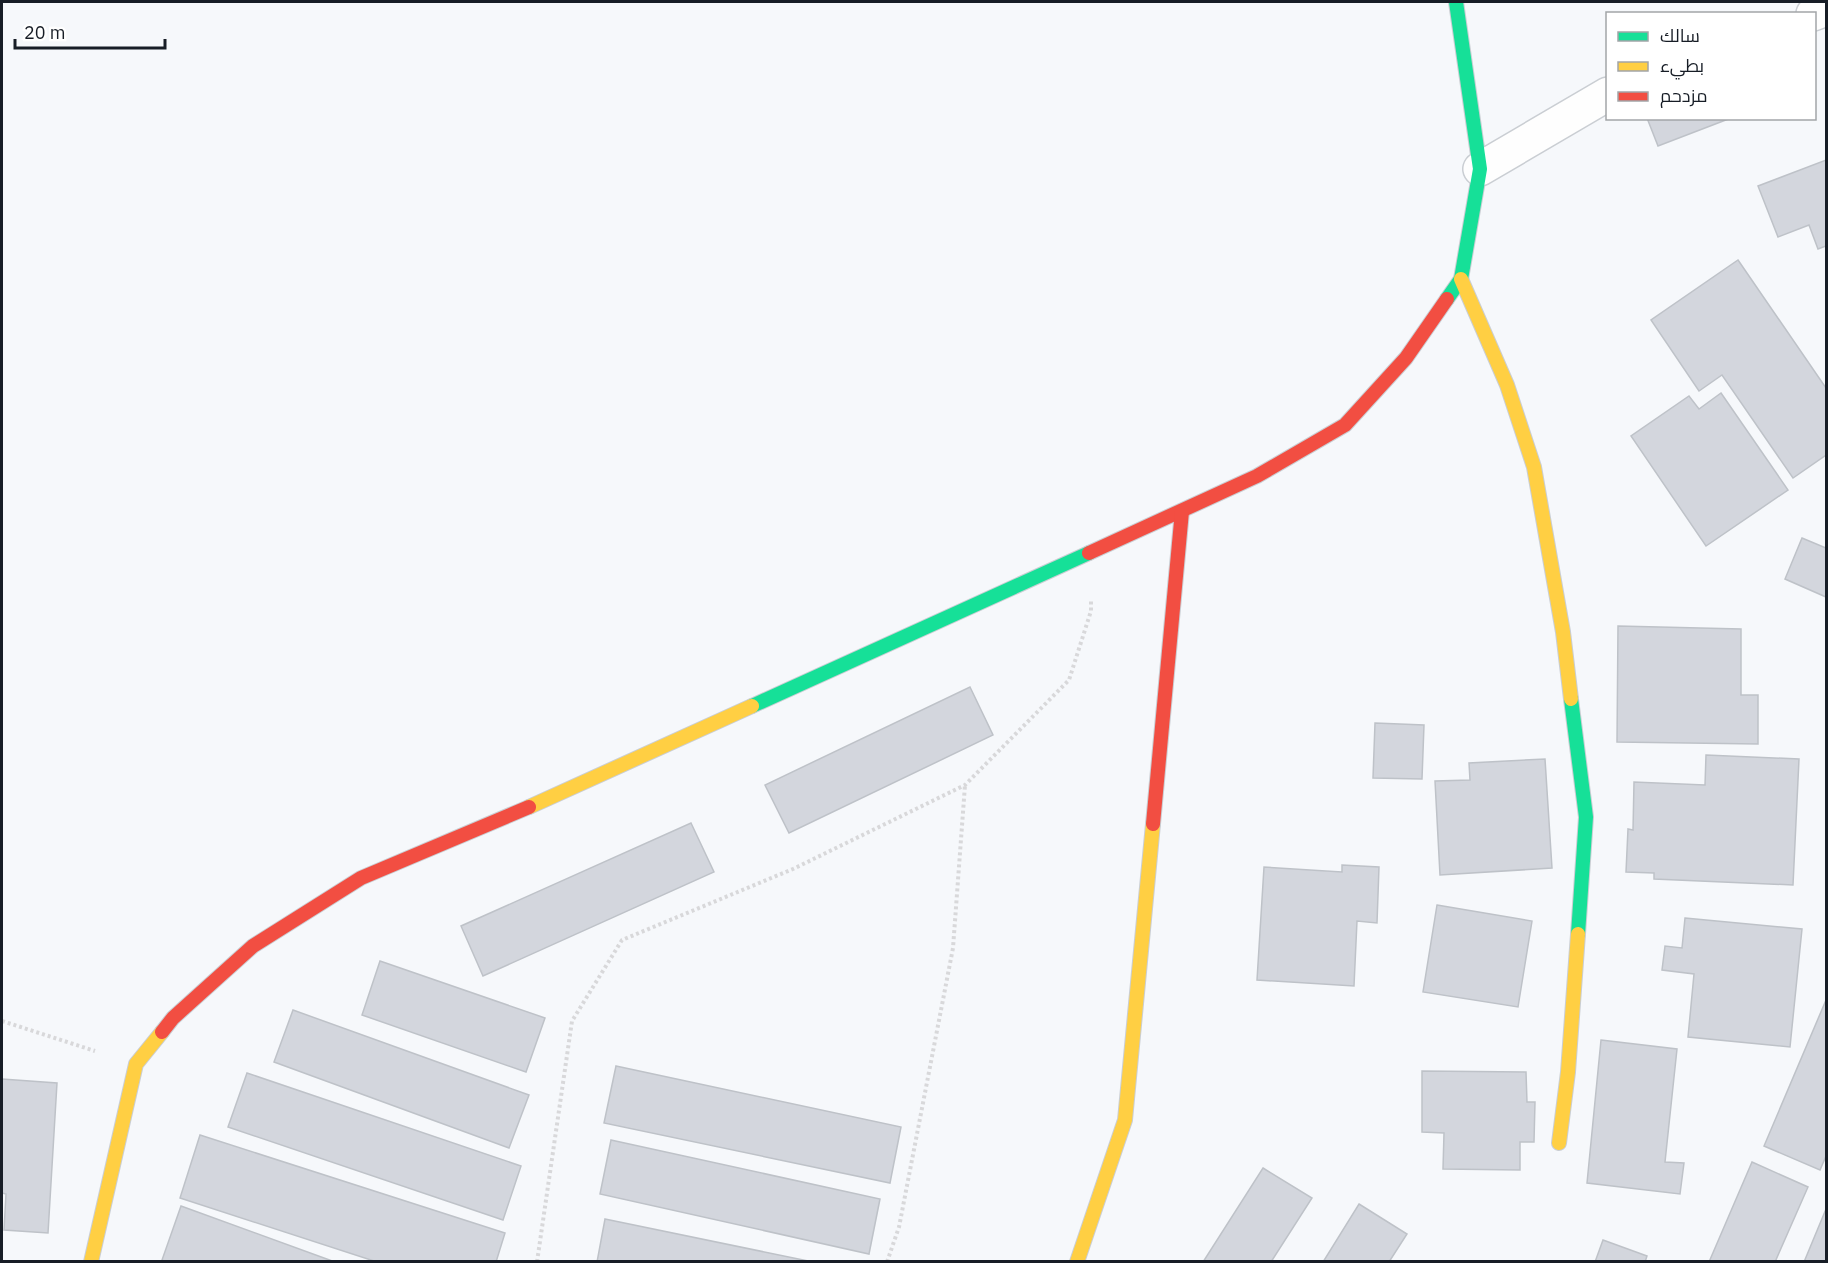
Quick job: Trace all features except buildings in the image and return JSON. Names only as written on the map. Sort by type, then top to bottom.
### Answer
[{"type":"main road","points":[[91,1262],[136,1064],[173,1018],[253,946],[361,878],[487,826],[1182,511],[1257,476],[1345,425],[1406,358],[1461,279],[1480,169],[1456,2]]},
{"type":"main road","points":[[1461,279],[1507,385],[1534,466],[1563,632],[1586,817],[1568,1072],[1559,1143]]},
{"type":"main road","points":[[1077,1262],[1125,1120],[1182,511]]},
{"type":"street","points":[[1480,169],[1606,95]]},
{"type":"path","points":[[537,1262],[572,1021],[622,940],[793,869],[964,785],[1069,680],[1091,610],[1091,552]]},
{"type":"path","points":[[887,1262],[899,1227],[953,948],[964,785]]},
{"type":"path","points":[[2,1021],[136,1064]]},
{"type":"traffic: fast","points":[[1447,299],[1461,279],[1480,169],[1456,2]]},
{"type":"traffic: fast","points":[[752,706],[1089,553]]},
{"type":"traffic: fast","points":[[1571,699],[1586,817],[1578,934]]},
{"type":"traffic: slow","points":[[1461,279],[1507,385],[1534,467],[1563,632],[1571,699]]},
{"type":"traffic: slow","points":[[529,807],[752,706]]},
{"type":"traffic: slow","points":[[1077,1262],[1125,1120],[1153,824]]},
{"type":"traffic: slow","points":[[1559,1143],[1568,1072],[1578,934]]},
{"type":"traffic: slow","points":[[91,1262],[136,1064],[162,1032]]},
{"type":"traffic: jam","points":[[1089,553],[1257,476],[1345,425],[1406,358],[1447,299]]},
{"type":"traffic: jam","points":[[1153,824],[1182,511]]},
{"type":"traffic: jam","points":[[162,1032],[173,1018],[253,946],[361,878],[529,807]]}]
